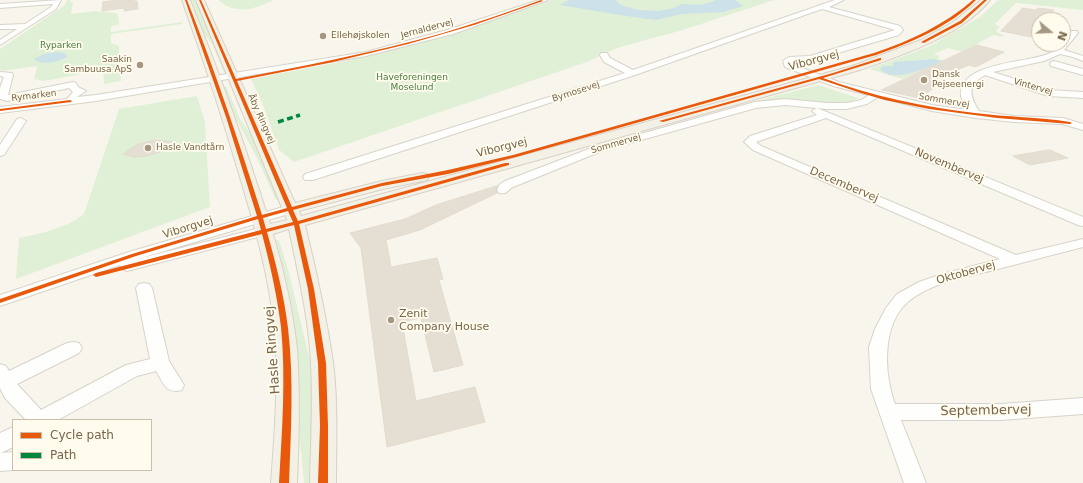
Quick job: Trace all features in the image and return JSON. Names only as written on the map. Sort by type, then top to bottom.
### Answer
[{"type":"main road","points":[[186,0],[216,81],[262,224]]},
{"type":"main road","name":"Åby Ringvej","points":[[200,0],[293,216]]},
{"type":"main road","name":"Viborgvej","points":[[293,216],[382,186],[514,156],[875,54],[912,40],[951,20],[975,0]]},
{"type":"main road","name":"Viborgvej","points":[[262,224],[856,68],[917,45],[961,22],[986,0]]},
{"type":"main road","points":[[293,216],[312,289],[322,363],[324,483]]},
{"type":"main road","name":"Hasle Ringvej","points":[[262,224],[272,258],[282,305],[286,350],[287,430],[284,483]]},
{"type":"street","name":"Jernaldervej","points":[[216,81],[366,54],[431,38],[486,21],[540,0]]},
{"type":"street","name":"Jernaldervej","points":[[526,6],[545,0]]},
{"type":"street","name":"Bymosevej","points":[[309,177],[632,73],[840,0]]},
{"type":"street","points":[[0,6],[45,4],[58,1]]},
{"type":"street","points":[[2,41],[54,8],[58,1]]},
{"type":"street","points":[[0,12],[35,10],[45,4]]},
{"type":"street","name":"Sommervej","points":[[823,7],[897,28],[899,30],[896,33],[811,58],[787,61],[788,66],[836,84],[875,95],[932,108],[976,115],[1062,121],[1083,127]]},
{"type":"street","points":[[0,27],[26,26]]},
{"type":"street","name":"Vintervej","points":[[1071,38],[1075,32]]},
{"type":"street","name":"Vintervej","points":[[976,115],[966,97],[966,92],[970,82],[984,72],[1042,59],[1057,52]]},
{"type":"street","points":[[1065,52],[1076,54],[1083,59]]},
{"type":"street","points":[[604,55],[606,60],[632,73]]},
{"type":"street","points":[[1054,64],[1083,72]]},
{"type":"street","name":"Vintervej","points":[[984,72],[1048,93],[1073,96],[1083,95]]},
{"type":"street","name":"Rymarken","points":[[3,74],[9,74],[2,96],[7,98],[73,85],[74,89],[81,90],[74,95],[70,101]]},
{"type":"street","name":"Rymarken","points":[[0,110],[70,101],[106,101],[216,81]]},
{"type":"street","name":"Sommervej","points":[[503,190],[504,187],[509,184],[589,152],[755,105],[785,102],[827,106],[847,106],[864,102],[875,95]]},
{"type":"street","name":"Novembervej","points":[[820,112],[1083,222]]},
{"type":"street","name":"Decembervej","points":[[820,112],[754,138],[749,142],[757,148],[1015,260]]},
{"type":"street","points":[[0,153],[21,122]]},
{"type":"street","name":"Viborgvej","points":[[0,301],[262,224]]},
{"type":"street","name":"Oktobervej","points":[[915,483],[880,389],[878,347],[883,329],[892,312],[903,298],[924,286],[947,277],[1083,243]]},
{"type":"street","points":[[144,288],[160,364],[175,385]]},
{"type":"street","points":[[39,419],[12,393],[3,376],[73,348]]},
{"type":"street","points":[[42,419],[132,370],[160,364]]},
{"type":"street","name":"Septembervej","points":[[888,412],[1001,412],[1083,406]]},
{"type":"street","points":[[0,444],[12,437]]},
{"type":"street","points":[[0,462],[12,461]]},
{"type":"green space","name":"Ryparken","points":[[67,0],[73,2],[71,14],[96,11],[115,13],[118,15],[119,25],[111,26],[111,32],[183,22],[182,24],[111,34],[111,43],[119,46],[121,81],[104,84],[103,70],[44,81],[34,79],[37,66],[1,71],[0,49],[65,5]]},
{"type":"green space","points":[[191,0],[196,0],[226,72],[224,73],[212,44],[204,33]]},
{"type":"green space","points":[[218,0],[273,0],[252,8],[238,9],[224,5]]},
{"type":"green space","name":"Haveforeningen Moselund","points":[[552,0],[774,0],[683,30],[620,47],[584,63],[294,162],[279,150],[263,105],[251,79],[345,61],[444,37]]},
{"type":"green space","points":[[998,0],[1083,0],[1083,10],[1016,3],[995,24],[1000,27],[996,31],[1004,36],[1002,37],[993,35],[963,52],[948,48],[934,54],[940,56],[938,59],[946,61],[902,79],[869,69],[930,46],[980,17]]},
{"type":"green space","points":[[818,85],[858,98],[851,102],[832,104],[780,100],[765,102],[756,101]]},
{"type":"green space","points":[[226,86],[240,119],[253,137],[279,199],[276,200],[257,158],[236,119],[224,87]]},
{"type":"green space","points":[[197,96],[205,122],[210,207],[16,279],[19,238],[61,227],[84,214],[119,109]]},
{"type":"green space","points":[[276,240],[279,240],[289,273],[312,369],[312,483],[304,483],[298,420],[292,317]]},
{"type":"shaded area","points":[[569,0],[614,0],[621,5],[638,10],[659,11],[673,8],[682,4],[701,5],[715,0],[735,0],[743,6],[724,12],[682,14],[656,20],[560,5]]},
{"type":"shaded area","points":[[59,52],[66,54],[67,57],[46,63],[34,59],[44,54]]},
{"type":"shaded area","points":[[934,59],[941,61],[919,71],[901,75],[885,73],[880,69],[883,66],[893,66],[893,63],[895,62]]},
{"type":"building","points":[[121,0],[137,1],[138,9],[124,11],[124,8],[102,11],[103,2]]},
{"type":"building","points":[[1023,8],[1054,10],[1052,12],[1031,12],[1031,37],[1001,31]]},
{"type":"building","points":[[977,45],[1004,52],[976,67],[969,65],[933,80],[942,82],[920,98],[882,90]]},
{"type":"building","name":"Hasle Vandtårn","points":[[156,140],[173,142],[160,152],[147,156],[135,157],[123,154],[138,144]]},
{"type":"building","points":[[1050,150],[1068,158],[1030,165],[1013,156]]},
{"type":"building","name":"Zenit Company House","points":[[497,186],[497,193],[420,230],[386,240],[391,267],[437,258],[443,279],[439,280],[463,365],[434,372],[421,318],[402,322],[416,401],[475,387],[485,422],[387,447],[361,248],[350,233],[405,219],[436,205]]},
{"type":"marked path","points":[[278,122],[300,115]]},
{"type":"cycle path","points":[[186,0],[204,47],[244,164],[275,275],[284,327],[287,372],[284,483]]},
{"type":"cycle path","points":[[200,0],[296,223],[311,289],[322,363],[324,426],[323,483]]},
{"type":"cycle path","points":[[0,301],[134,255],[260,217],[382,185],[448,172],[514,156],[875,54],[902,44],[941,25],[953,18],[975,0]]},
{"type":"cycle path","points":[[923,42],[961,22],[986,0]]},
{"type":"cycle path","points":[[234,80],[333,61],[407,44],[473,25],[542,1]]},
{"type":"cycle path","points":[[661,121],[834,74],[880,59]]},
{"type":"cycle path","points":[[819,78],[862,93],[929,108],[1015,119],[1070,123]]},
{"type":"cycle path","points":[[0,110],[70,101]]},
{"type":"cycle path","points":[[96,275],[296,223],[507,164]]},
{"type":"place","name":"Ellehøjskolen","points":[[323,36]]},
{"type":"place","name":"Saakin Sambuusa ApS","points":[[140,65]]},
{"type":"place","name":"Dansk Pejseenergi","points":[[924,80]]},
{"type":"place","name":"Hasle Vandtårn","points":[[148,148]]},
{"type":"place","name":"Zenit Company House","points":[[391,320]]}]
